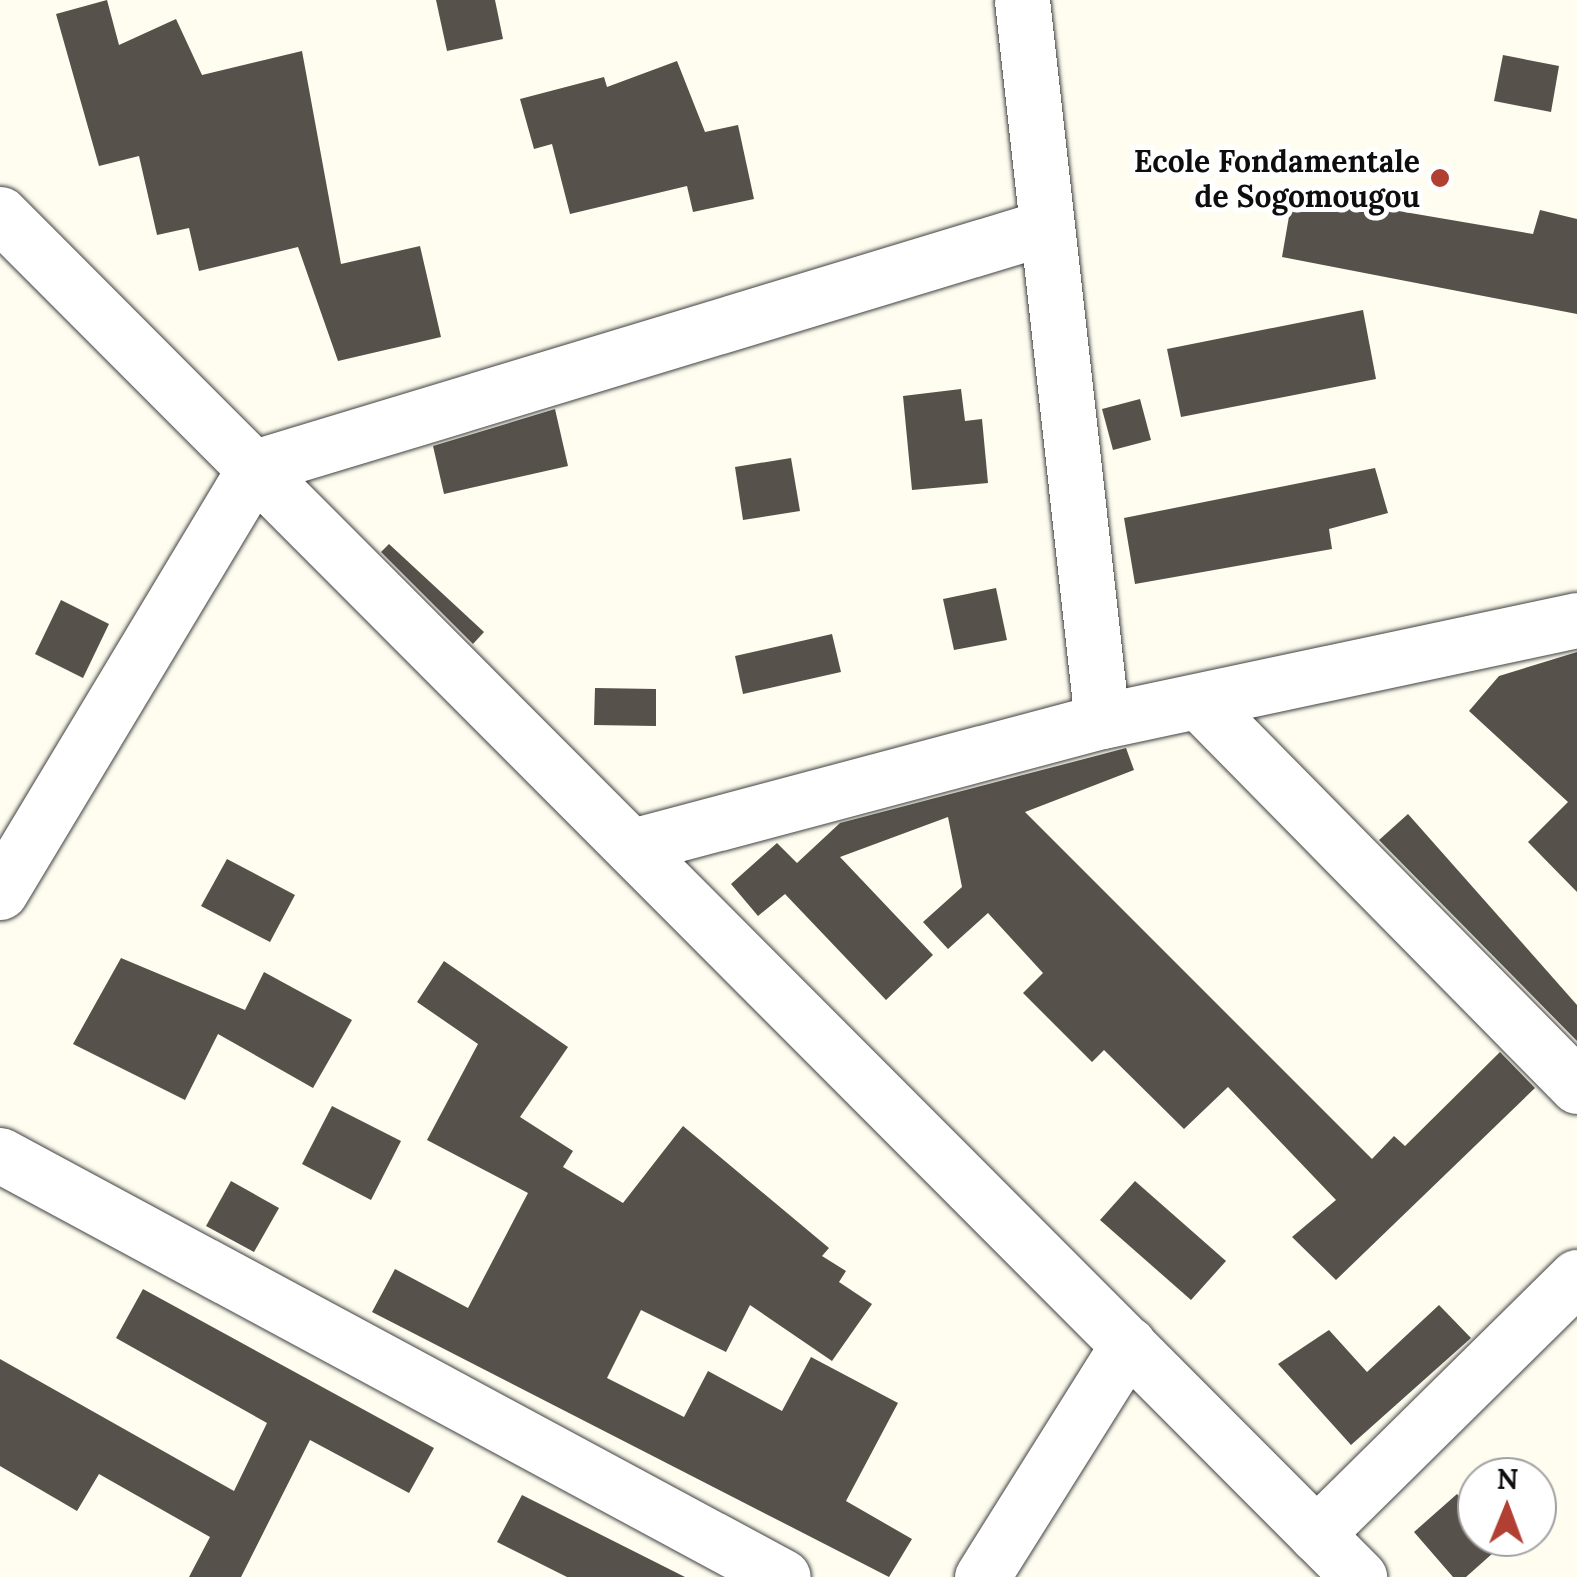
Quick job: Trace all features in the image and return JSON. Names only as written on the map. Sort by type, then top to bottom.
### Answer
[{"type":"street","points":[[1022,0],[1043,228],[1102,722]]},
{"type":"street","points":[[0,214],[1359,1577]]},
{"type":"street","points":[[0,892],[255,467],[1043,228]]},
{"type":"street","points":[[632,846],[1102,722],[1577,620]]},
{"type":"street","points":[[1198,702],[1577,1086]]},
{"type":"street","points":[[0,1155],[783,1577]]},
{"type":"street","points":[[1316,1534],[1577,1276]]},
{"type":"street","points":[[982,1577],[1128,1344]]},
{"type":"building","points":[[107,0],[119,45],[176,19],[202,75],[302,51],[341,264],[420,246],[441,337],[338,361],[298,247],[199,271],[189,228],[157,235],[139,156],[99,166],[56,14]]},
{"type":"building","points":[[436,0],[495,0],[503,39],[447,51]]},
{"type":"building","points":[[1503,55],[1559,66],[1551,112],[1494,101]]},
{"type":"building","points":[[677,61],[705,132],[738,125],[754,199],[693,212],[687,186],[570,214],[552,144],[534,149],[520,99],[604,77],[607,87]]},
{"type":"building","points":[[1293,193],[1533,234],[1540,210],[1577,219],[1577,314],[1282,257]]},
{"type":"building","points":[[1363,310],[1376,379],[1181,417],[1167,349]]},
{"type":"building","points":[[961,389],[965,421],[982,419],[988,483],[912,490],[903,396]]},
{"type":"building","points":[[1140,399],[1151,440],[1113,450],[1102,409]]},
{"type":"building","points":[[555,409],[568,466],[444,494],[433,446]]},
{"type":"building","points":[[791,458],[800,511],[743,520],[735,467]]},
{"type":"building","points":[[1375,468],[1388,513],[1329,529],[1332,549],[1135,584],[1124,518]]},
{"type":"building","points":[[389,544],[484,632],[473,644],[381,552]]},
{"type":"building","points":[[996,588],[1007,640],[954,650],[943,599]]},
{"type":"building","points":[[61,600],[109,624],[83,678],[35,654]]},
{"type":"building","points":[[832,634],[841,672],[743,694],[735,656]]},
{"type":"building","points":[[1577,652],[1577,892],[1528,842],[1568,802],[1469,711],[1499,676]]},
{"type":"building","points":[[595,688],[656,689],[656,726],[594,725]]},
{"type":"building","points":[[1126,748],[1134,770],[1025,812],[1372,1159],[1394,1136],[1405,1146],[1500,1052],[1535,1088],[1336,1280],[1292,1237],[1336,1200],[1228,1087],[1184,1129],[1104,1050],[1092,1062],[1023,993],[1043,973],[988,913],[948,949],[923,922],[962,887],[948,817],[840,857],[933,955],[886,1000],[785,894],[758,916],[731,884],[777,843],[797,863],[840,823]]},
{"type":"building","points":[[1408,814],[1577,1005],[1577,1041],[1379,840]]},
{"type":"building","points":[[227,859],[295,895],[270,942],[201,906]]},
{"type":"building","points":[[121,958],[245,1010],[264,972],[352,1020],[313,1088],[218,1034],[185,1100],[73,1044]]},
{"type":"building","points":[[444,961],[568,1047],[520,1117],[573,1151],[563,1167],[623,1203],[683,1126],[829,1248],[822,1256],[846,1271],[839,1282],[872,1304],[832,1361],[750,1305],[726,1352],[641,1310],[607,1378],[684,1417],[708,1371],[782,1411],[811,1357],[898,1403],[846,1501],[912,1539],[889,1577],[372,1312],[395,1269],[468,1308],[528,1193],[427,1140],[478,1044],[417,1002]]},
{"type":"building","points":[[332,1106],[401,1141],[371,1200],[302,1164]]},
{"type":"building","points":[[231,1181],[279,1208],[254,1252],[206,1226]]},
{"type":"building","points":[[1135,1181],[1226,1261],[1191,1300],[1100,1220]]},
{"type":"building","points":[[143,1289],[434,1448],[409,1493],[310,1440],[241,1577],[189,1577],[210,1537],[99,1474],[77,1511],[0,1466],[0,1359],[234,1491],[267,1423],[116,1338]]},
{"type":"building","points":[[1439,1305],[1471,1338],[1351,1445],[1278,1364],[1329,1330],[1367,1372]]},
{"type":"building","points":[[1457,1494],[1457,1557],[1488,1557],[1466,1577],[1453,1577],[1414,1532]]},
{"type":"building","points":[[522,1495],[685,1577],[567,1577],[497,1542]]},
{"type":"place","name":"Ecole Fondamentale de Sogomougou","points":[[1440,178]]}]
